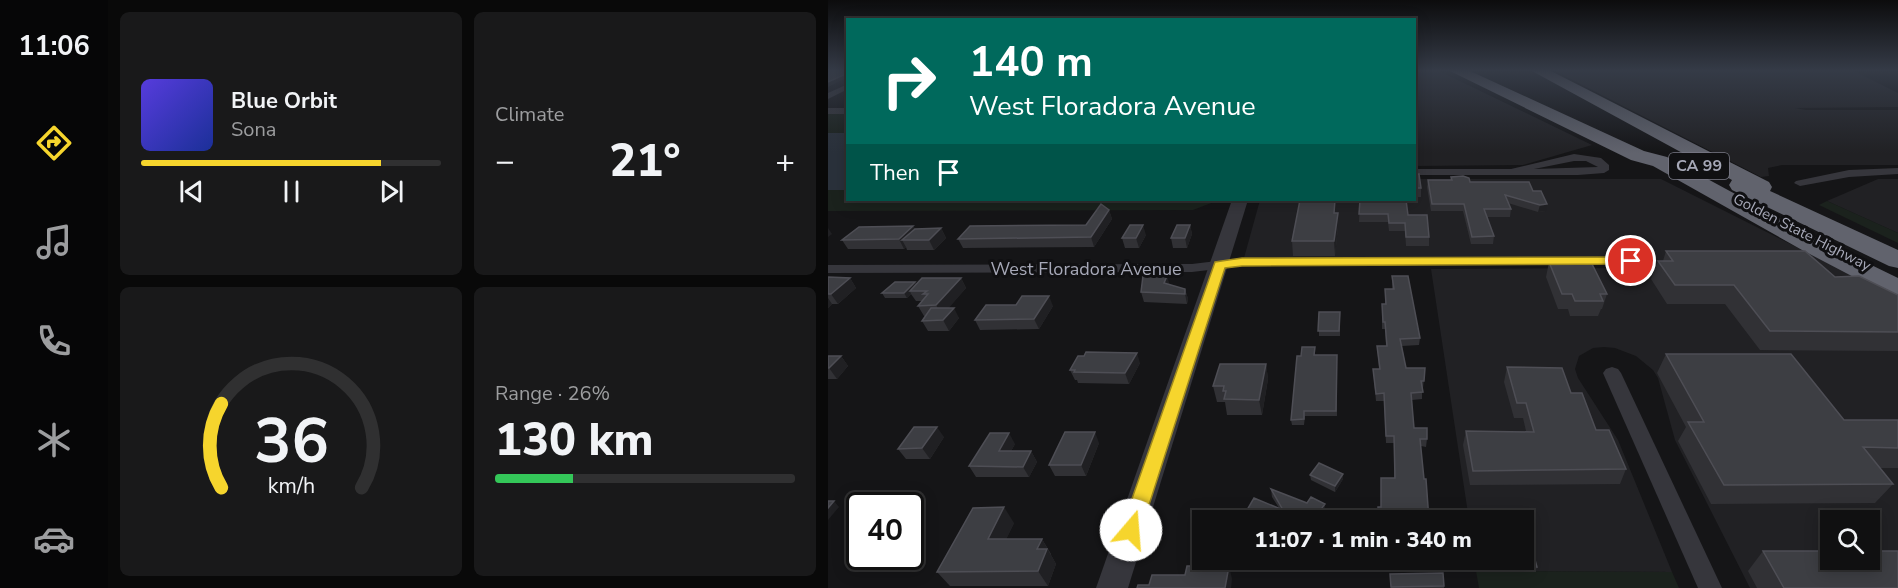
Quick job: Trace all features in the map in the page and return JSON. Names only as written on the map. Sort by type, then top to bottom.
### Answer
[{"type":"highway","points":[[1518,98],[1638,156],[1660,162],[1811,245],[1898,289]]},
{"type":"highway","name":"Golden State Highway","points":[[1535,98],[1898,280]]},
{"type":"highway","name":"Golden State Highway","points":[[1559,98],[1898,260]]},
{"type":"highway","points":[[1591,98],[1898,260]]},
{"type":"street","points":[[828,111],[846,111]]},
{"type":"street","points":[[1416,172],[1511,172],[1578,172],[1604,170],[1605,167],[1597,159],[1582,157],[1511,172]]},
{"type":"street","points":[[1800,183],[1825,176],[1854,172],[1898,171]]},
{"type":"street","points":[[1112,588],[1240,201]]},
{"type":"street","name":"West Floradora Avenue","points":[[828,269],[1192,268],[1242,262],[1631,261]]},
{"type":"street","points":[[1612,373],[1710,588]]},
{"type":"shaded area","points":[[1416,98],[1496,98],[1592,145],[1523,165],[1416,166]]},
{"type":"shaded area","points":[[1608,98],[1898,98],[1898,107],[1795,108],[1898,110],[1898,165],[1782,165],[1768,168],[1769,176],[1761,177]]},
{"type":"shaded area","points":[[828,114],[846,114],[846,201],[1216,201],[1193,210],[828,211]]},
{"type":"shaded area","points":[[828,133],[846,133],[846,190],[828,190]]},
{"type":"shaded area","points":[[1416,179],[1661,179],[1898,298],[1898,588],[1750,588],[1675,440],[1658,378],[1653,370],[1636,356],[1615,348],[1604,347],[1593,348],[1579,356],[1575,369],[1578,378],[1618,440],[1672,572],[1476,571],[1534,570],[1534,510],[1467,510],[1431,269],[1646,268],[1640,258],[1244,258],[1260,201],[1416,201]]},
{"type":"shaded area","points":[[1878,179],[1898,179],[1898,233],[1827,201]]},
{"type":"shaded area","points":[[1827,201],[1898,233],[1898,243],[1819,205]]},
{"type":"shaded area","points":[[1476,571],[1672,572],[1679,588],[1479,588]]},
{"type":"building","points":[[1419,174],[1421,188],[1416,188],[1416,175]]},
{"type":"building","points":[[1451,177],[1469,178],[1470,182],[1529,182],[1533,191],[1541,191],[1547,204],[1540,205],[1505,195],[1511,209],[1484,209],[1494,236],[1472,237],[1464,204],[1432,204],[1428,180],[1452,180]]},
{"type":"building","points":[[1300,201],[1335,201],[1334,213],[1338,213],[1334,241],[1292,241]]},
{"type":"building","points":[[1360,201],[1406,201],[1408,215],[1427,215],[1429,237],[1406,237],[1405,223],[1389,223],[1388,214],[1359,214]]},
{"type":"building","points":[[1101,204],[1109,210],[1091,237],[958,239],[970,226],[1086,225]]},
{"type":"building","points":[[1130,225],[1143,225],[1136,238],[1122,238]]},
{"type":"building","points":[[1177,225],[1190,225],[1185,238],[1171,238]]},
{"type":"building","points":[[913,226],[899,239],[842,240],[859,227]]},
{"type":"building","points":[[941,228],[929,240],[902,240],[915,229]]},
{"type":"building","points":[[1666,251],[1805,251],[1835,277],[1859,276],[1898,295],[1898,332],[1770,331],[1734,285],[1675,285],[1658,261],[1673,261]]},
{"type":"building","points":[[1549,262],[1591,262],[1607,294],[1600,294],[1603,301],[1575,301],[1572,294],[1562,294]]},
{"type":"building","points":[[1143,276],[1167,276],[1164,283],[1185,289],[1185,294],[1141,292]]},
{"type":"building","points":[[1392,276],[1408,276],[1420,338],[1400,339],[1406,368],[1425,368],[1424,381],[1421,381],[1423,392],[1411,393],[1414,428],[1427,428],[1427,439],[1420,439],[1428,510],[1378,510],[1378,507],[1381,507],[1381,478],[1395,478],[1394,436],[1386,436],[1384,393],[1376,394],[1373,369],[1380,369],[1377,346],[1387,346],[1382,304],[1386,304],[1385,289],[1394,289]]},
{"type":"building","points":[[828,277],[850,278],[828,294]]},
{"type":"building","points":[[922,278],[961,278],[936,305],[918,306],[928,294],[923,294],[927,291],[910,291]]},
{"type":"building","points":[[895,282],[915,282],[904,293],[882,293]]},
{"type":"building","points":[[1022,296],[1049,296],[1034,319],[975,320],[986,305],[1016,305]]},
{"type":"building","points":[[931,308],[954,308],[943,320],[922,321]]},
{"type":"building","points":[[1319,312],[1340,312],[1339,331],[1318,331]]},
{"type":"building","points":[[1302,347],[1315,347],[1314,355],[1337,355],[1336,411],[1304,411],[1304,419],[1291,420],[1297,356],[1301,356]]},
{"type":"building","points":[[1086,352],[1137,353],[1125,373],[1070,370],[1078,356],[1084,356]]},
{"type":"building","points":[[1666,354],[1791,354],[1844,420],[1898,420],[1898,448],[1863,447],[1893,484],[1724,485],[1688,422],[1704,422]]},
{"type":"building","points":[[828,356],[841,356],[828,368]]},
{"type":"building","points":[[1220,364],[1266,364],[1259,400],[1224,399],[1226,391],[1223,391],[1224,386],[1213,386]]},
{"type":"building","points":[[1507,367],[1562,368],[1571,393],[1582,393],[1596,430],[1609,430],[1626,469],[1473,471],[1466,431],[1534,432],[1526,403],[1517,403]]},
{"type":"building","points":[[914,427],[937,427],[922,448],[898,449]]},
{"type":"building","points":[[1065,432],[1095,432],[1081,465],[1049,465]]},
{"type":"building","points":[[990,433],[1009,433],[999,451],[1031,451],[1023,467],[969,466]]},
{"type":"building","points":[[1319,463],[1343,474],[1335,486],[1310,475]]},
{"type":"building","points":[[1271,489],[1307,503],[1311,497],[1325,504],[1320,510],[1283,510]]},
{"type":"building","points":[[1254,498],[1283,510],[1247,510]]},
{"type":"building","points":[[1004,507],[988,539],[1042,539],[1037,549],[1047,549],[1038,571],[937,572],[973,508]]},
{"type":"building","points":[[1763,551],[1820,551],[1820,570],[1880,570],[1880,551],[1898,551],[1898,588],[1784,588]]},
{"type":"building","points":[[1187,566],[1192,566],[1192,570],[1228,570],[1225,588],[1137,588],[1138,585],[1149,585],[1152,575],[1185,575]]},
{"type":"building","points":[[1443,573],[1444,586],[1391,587],[1390,574]]},
{"type":"route","points":[[1131,530],[1220,265],[1242,262],[1631,261]]}]
